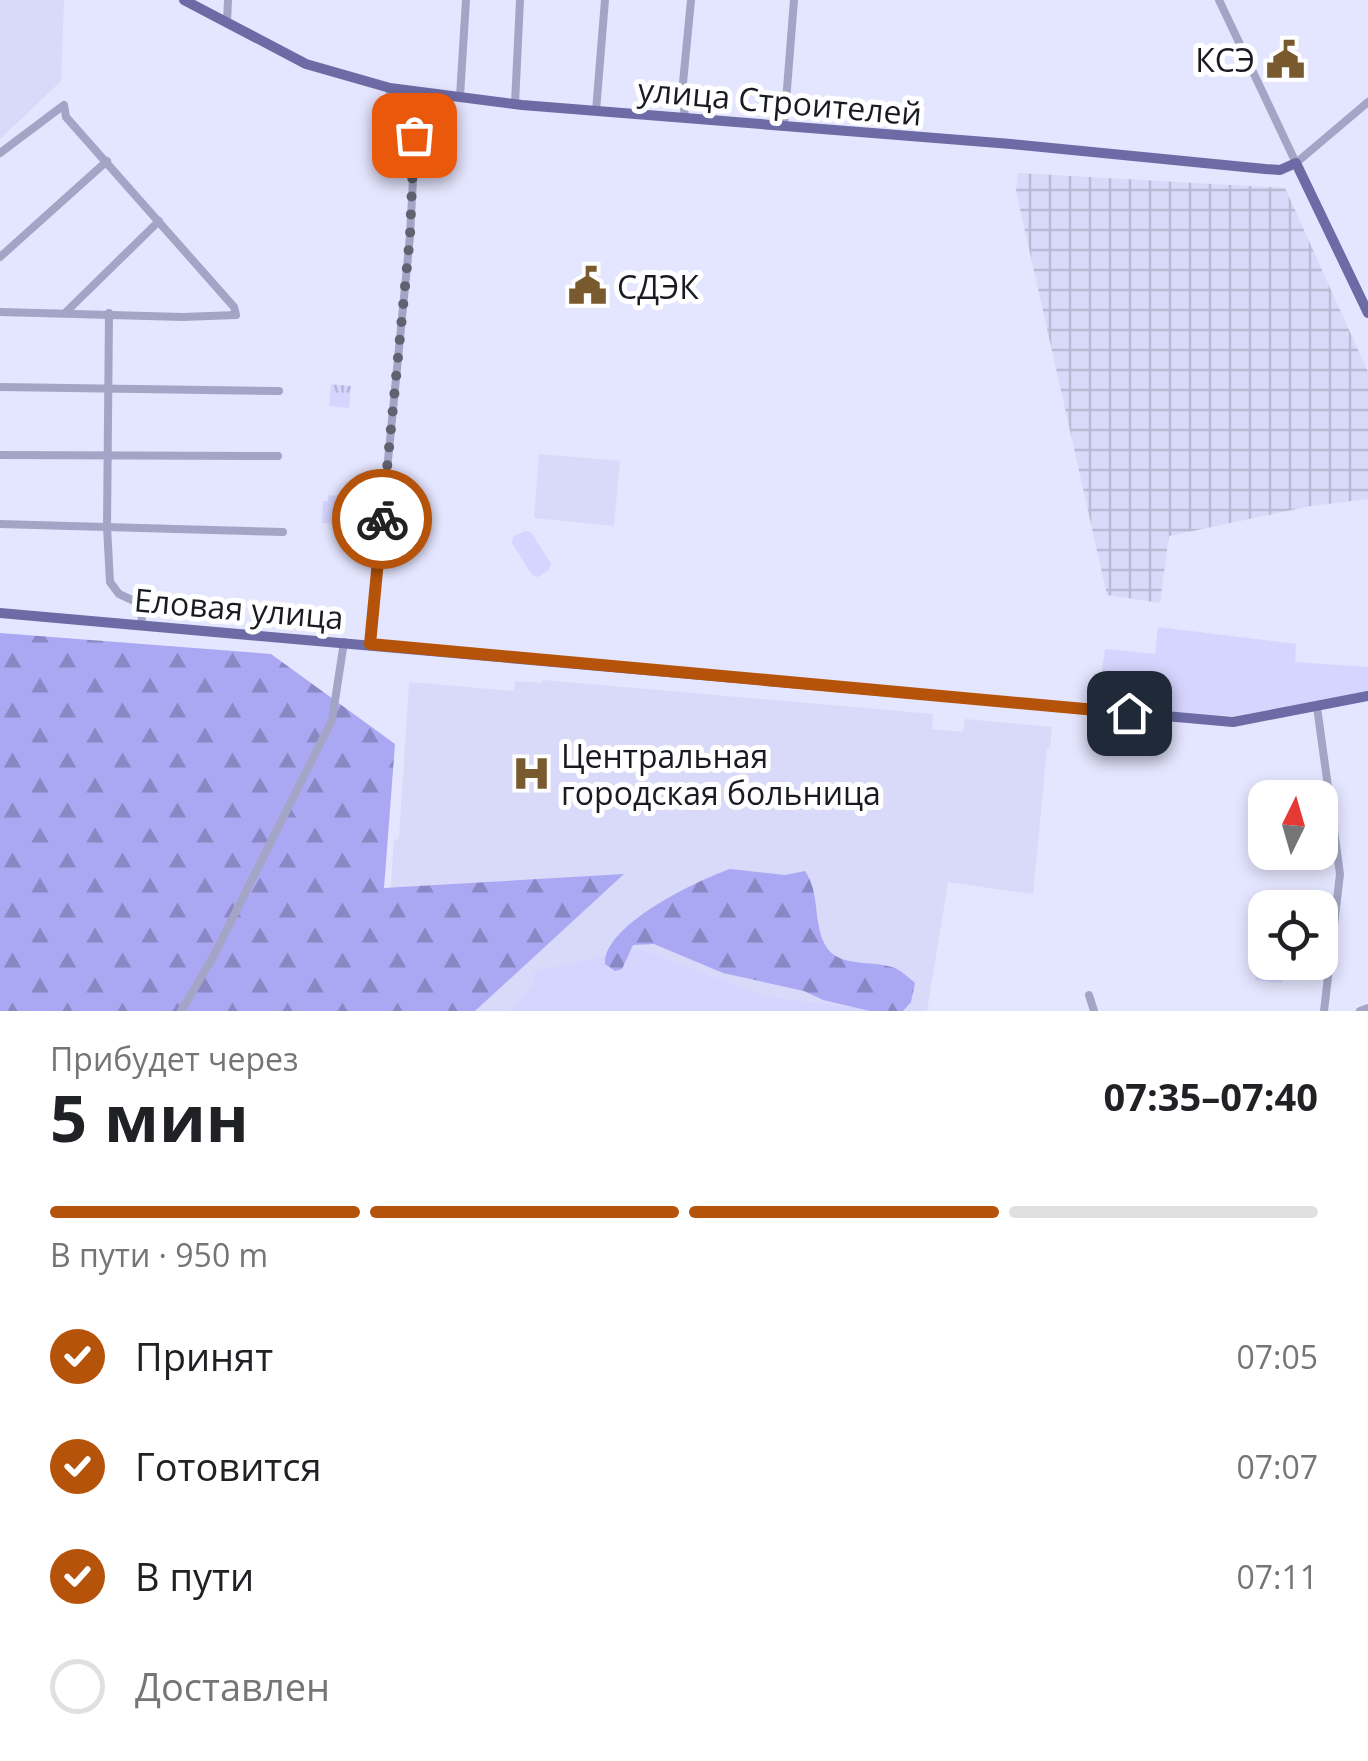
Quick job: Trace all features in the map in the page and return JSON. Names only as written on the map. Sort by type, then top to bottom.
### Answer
[{"type":"main road","name":"улица Строителей","points":[[184,0],[306,64],[390,88],[515,104],[1010,144],[1264,170],[1280,170],[1296,163]]},
{"type":"main road","points":[[1296,163],[1368,313]]},
{"type":"main road","name":"Еловая улица","points":[[0,612],[1233,722],[1368,696]]},
{"type":"street","points":[[226,23],[228,0]]},
{"type":"street","points":[[460,96],[466,0]]},
{"type":"street","points":[[515,104],[520,0]]},
{"type":"street","points":[[596,111],[605,0]]},
{"type":"street","points":[[685,117],[682,92],[691,0]]},
{"type":"street","points":[[784,127],[794,0]]},
{"type":"street","points":[[1219,0],[1296,163],[1368,102]]},
{"type":"street","points":[[370,644],[410,236],[415,141],[410,128],[389,114],[390,88]]},
{"type":"street","points":[[0,153],[64,105],[66,117],[234,307],[236,315],[0,312]]},
{"type":"street","points":[[0,257],[107,161]]},
{"type":"street","points":[[66,312],[159,221]]},
{"type":"street","points":[[109,313],[110,582],[119,594],[141,604],[142,626]]},
{"type":"street","points":[[0,387],[279,391]]},
{"type":"street","points":[[0,455],[278,456]]},
{"type":"street","points":[[0,524],[283,532]]},
{"type":"street","points":[[182,1011],[332,720],[344,642]]},
{"type":"street","points":[[1318,706],[1340,874],[1324,1011]]},
{"type":"street","points":[[1089,995],[1094,1011]]},
{"type":"street","points":[[1360,1011],[1368,1008]]},
{"type":"shaded area","points":[[0,0],[64,0],[61,81],[0,139]]},
{"type":"shaded area","points":[[1018,173],[1285,188],[1368,372],[1368,499],[1311,506],[1169,536],[1160,603],[1107,595],[1016,191]]},
{"type":"shaded area","points":[[539,454],[620,461],[614,526],[534,518]]},
{"type":"shaded area","points":[[543,680],[933,714],[932,729],[963,732],[965,719],[1052,727],[1033,894],[948,882],[927,1011],[886,1011],[766,996],[640,949],[533,984],[510,1011],[382,1011],[409,682],[514,691],[515,681]]},
{"type":"green space","points":[[331,384],[351,386],[349,408],[329,406]]},
{"type":"green space","points":[[328,495],[341,501],[339,524],[322,523],[323,501],[328,501]]},
{"type":"green space","points":[[531,532],[551,564],[538,577],[532,575],[512,543],[513,537]]},
{"type":"green space","points":[[1158,627],[1296,644],[1295,662],[1368,667],[1368,692],[1232,716],[1097,706],[1105,649],[1155,654]]},
{"type":"green space","points":[[0,633],[271,654],[395,744],[384,888],[624,874],[475,1011],[0,1011]]},
{"type":"green space","points":[[730,869],[785,875],[805,871],[827,948],[841,958],[901,971],[915,983],[911,1002],[903,1011],[870,1011],[723,973],[654,944],[633,945],[622,969],[615,971],[605,964],[608,949],[635,920],[676,894]]},
{"type":"green space","points":[[640,949],[766,996],[886,1011],[510,1011],[533,984],[535,971]]},
{"type":"way so far","points":[[382,519],[410,236],[414,135]]},
{"type":"place","name":"КСЭ","points":[[1285,59]]},
{"type":"place","name":"СДЭК","points":[[587,286]]},
{"type":"place","name":"Центральная городская больница","points":[[531,773]]},
{"type":"route","points":[[382,519],[370,644],[1129,713]]}]
